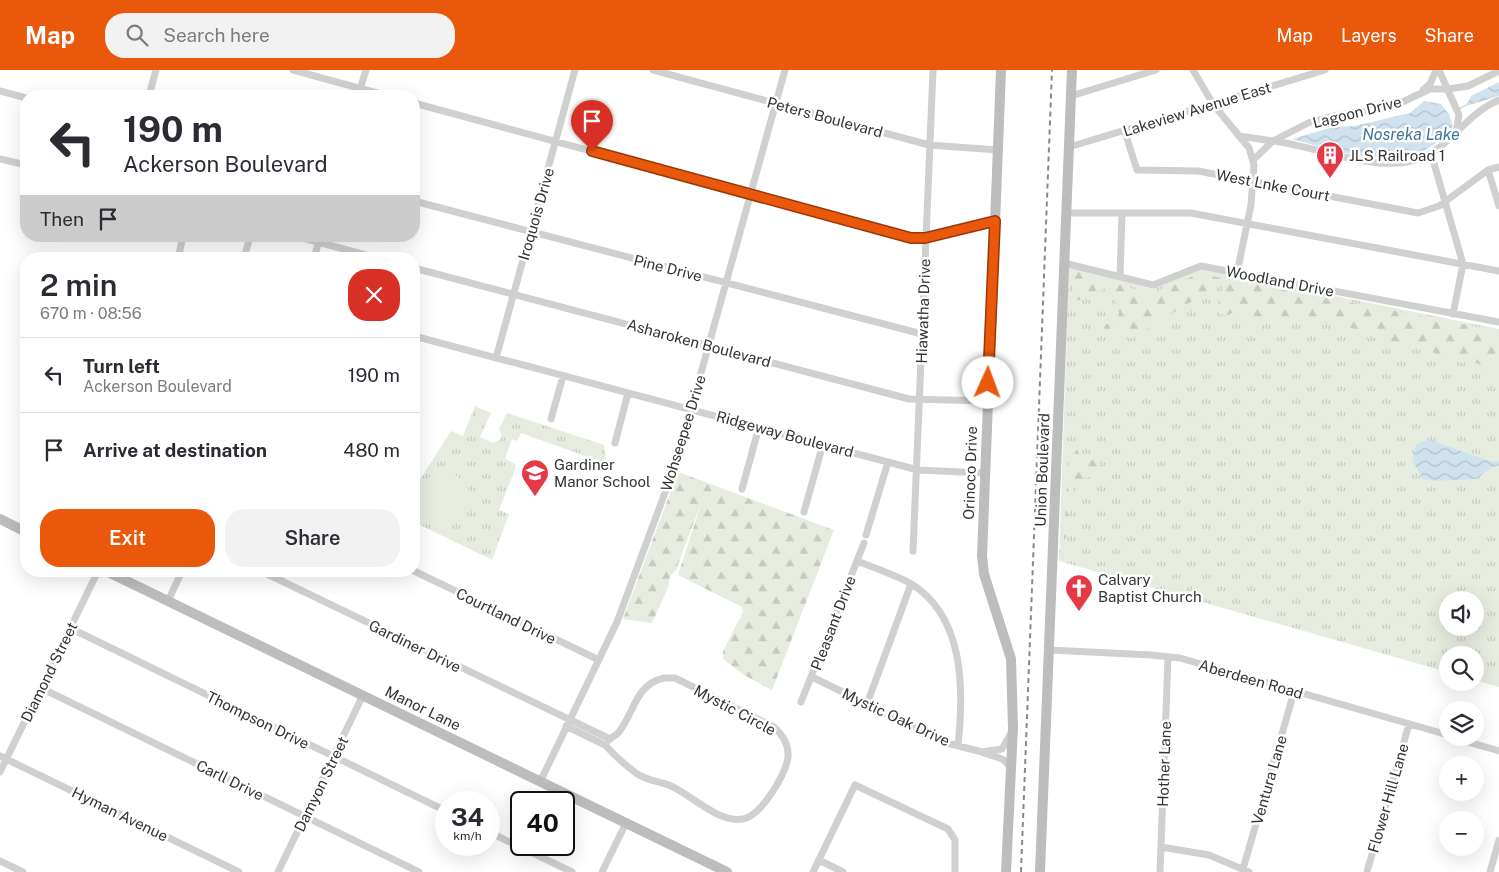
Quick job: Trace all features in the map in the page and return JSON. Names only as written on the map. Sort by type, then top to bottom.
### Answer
[{"type":"street","points":[[151,90],[156,70]]},
{"type":"street","points":[[293,70],[353,90]]},
{"type":"street","points":[[360,90],[366,70]]},
{"type":"street","name":"Iroquois Drive","points":[[496,358],[575,70]]},
{"type":"street","name":"Peters Boulevard","points":[[653,70],[929,145],[998,150]]},
{"type":"street","name":"Wohseepee Drive","points":[[540,782],[617,622],[676,463],[785,70]]},
{"type":"street","name":"Hiawatha Drive","points":[[913,551],[918,470],[925,238],[933,70]]},
{"type":"street","name":"Orinoco Drive","points":[[1001,70],[982,556],[984,574],[1011,659],[1013,727],[1006,872]]},
{"type":"street","name":"Union Boulevard","points":[[1040,872],[1072,70]]},
{"type":"street","points":[[1071,96],[1156,70]]},
{"type":"street","points":[[1193,70],[1213,104],[1249,148],[1253,160],[1254,181],[1248,224],[1237,272]]},
{"type":"street","name":"Lakeview Avenue East","points":[[1069,147],[1125,132],[1325,70]]},
{"type":"street","points":[[1438,70],[1459,115],[1456,134]]},
{"type":"street","points":[[1420,92],[1430,84],[1438,70]]},
{"type":"street","name":"Lagoon Drive","points":[[1253,160],[1273,141],[1308,123],[1333,116],[1392,107],[1420,92],[1430,89],[1448,90],[1468,86],[1499,71]]},
{"type":"street","points":[[0,91],[20,96]]},
{"type":"street","points":[[1239,136],[1273,141],[1364,160],[1392,163],[1407,162],[1431,153],[1456,134],[1480,110],[1499,100]]},
{"type":"street","points":[[420,105],[911,238],[925,238],[995,221]]},
{"type":"street","points":[[1459,115],[1471,118]]},
{"type":"street","name":"West Lnke Court","points":[[1125,132],[1137,170],[1184,169],[1418,213],[1446,201],[1488,170]]},
{"type":"street","points":[[1431,153],[1463,264],[1453,314]]},
{"type":"street","points":[[0,159],[20,164]]},
{"type":"street","points":[[1499,167],[1488,170],[1499,206]]},
{"type":"street","name":"Pine Drive","points":[[420,204],[922,334]]},
{"type":"street","points":[[1066,213],[1191,213],[1499,271]]},
{"type":"street","points":[[1120,276],[1122,213]]},
{"type":"street","points":[[328,242],[359,252]]},
{"type":"street","name":"Woodland Drive","points":[[1064,263],[1153,285],[1201,266],[1499,322]]},
{"type":"street","name":"Asharoken Boulevard","points":[[420,270],[909,399],[987,401]]},
{"type":"street","name":"Ridgeway Boulevard","points":[[420,338],[918,470],[984,473]]},
{"type":"street","points":[[551,419],[563,376]]},
{"type":"street","points":[[615,443],[628,393]]},
{"type":"street","points":[[742,489],[759,427]]},
{"type":"street","points":[[804,512],[823,444]]},
{"type":"street","points":[[866,535],[888,462]]},
{"type":"street","points":[[0,519],[20,529]]},
{"type":"street","name":"Pleasant Drive","points":[[801,702],[864,543]]},
{"type":"street","points":[[856,561],[890,573],[911,584],[934,605],[946,623],[954,643],[960,668],[958,746]]},
{"type":"street","name":"Courtland Drive","points":[[420,574],[599,660]]},
{"type":"street","name":"Diamond Street","points":[[0,772],[3,757],[41,688],[95,577]]},
{"type":"street","name":"Manor Lane","points":[[119,577],[727,872]]},
{"type":"street","points":[[168,600],[179,577]]},
{"type":"street","name":"Gardiner Drive","points":[[273,577],[568,723]]},
{"type":"street","points":[[866,704],[911,584]]},
{"type":"street","name":"Thompson Drive","points":[[70,628],[435,806]]},
{"type":"street","name":"Aberdeen Road","points":[[1049,650],[1168,657],[1439,733]]},
{"type":"street","name":"Hother Lane","points":[[1160,872],[1168,657]]},
{"type":"street","name":"Mystic Oak Drive","points":[[812,677],[958,746],[1002,758],[1008,764],[1011,773]]},
{"type":"street","name":"Mystic Circle","points":[[568,723],[607,741],[641,777],[669,785],[732,819],[744,819],[762,808],[786,766],[788,756],[783,736],[774,727],[675,678],[654,680],[639,692],[619,732],[607,741]]},
{"type":"street","name":"Carll Drive","points":[[41,688],[420,872]]},
{"type":"street","name":"Ventura Lane","points":[[1246,871],[1294,692]]},
{"type":"street","name":"Damyon Street","points":[[278,872],[363,695]]},
{"type":"street","name":"Flower Hill Lane","points":[[1367,872],[1409,724]]},
{"type":"street","name":"Mystic Oak Drive","points":[[982,752],[1005,747],[1013,727]]},
{"type":"street","points":[[1484,746],[1499,750]]},
{"type":"street","name":"Hyman Avenue","points":[[3,757],[239,872]]},
{"type":"street","points":[[813,872],[855,785],[948,829],[955,840],[955,872]]},
{"type":"street","points":[[602,872],[626,823]]},
{"type":"street","points":[[500,837],[572,872]]},
{"type":"street","points":[[1490,872],[1499,840]]},
{"type":"street","points":[[1161,847],[1209,854],[1246,871]]},
{"type":"street","points":[[819,860],[843,872]]},
{"type":"street","points":[[0,861],[23,872]]},
{"type":"green space","points":[[1069,266],[1152,289],[1202,269],[1499,329],[1499,687],[1484,683],[1484,646],[1439,646],[1439,670],[1059,561]]},
{"type":"green space","points":[[1077,271],[1147,293],[1156,292],[1200,273],[1225,279],[1211,293],[1199,297],[1132,338],[1119,333],[1107,332],[1104,328],[1106,324],[1117,324],[1119,312],[1115,289],[1103,289],[1084,299],[1073,299],[1074,280]]},
{"type":"green space","points":[[1233,280],[1499,331],[1499,372],[1476,363],[1462,363],[1427,350],[1399,345],[1375,333],[1305,318],[1291,321],[1285,318],[1253,320],[1233,313],[1225,316],[1220,314],[1218,297],[1227,282]]},
{"type":"green space","points":[[475,406],[491,413],[480,437],[493,443],[500,440],[502,435],[499,429],[507,413],[604,445],[606,460],[599,461],[521,433],[517,441],[512,439],[505,459],[515,464],[516,467],[499,510],[509,514],[492,560],[420,525],[420,480],[451,431],[463,436]]},
{"type":"green space","points":[[1069,444],[1076,448],[1081,457],[1100,462],[1095,475],[1076,481],[1069,506],[1067,536],[1064,540]]},
{"type":"green space","points":[[433,469],[447,471],[458,476],[470,494],[470,504],[466,513],[459,522],[446,528],[420,515],[420,500]]},
{"type":"green space","points":[[678,472],[834,530],[772,690],[744,675],[723,659],[723,651],[743,612],[742,607],[678,575],[703,498],[676,570],[670,576],[668,588],[652,623],[623,619]]},
{"type":"water","points":[[1499,82],[1499,96],[1466,106],[1471,96]]},
{"type":"water","name":"Nosreka Lake","points":[[1424,101],[1441,104],[1449,114],[1453,126],[1428,149],[1417,154],[1388,158],[1355,155],[1292,139],[1333,127],[1355,126],[1410,113]]},
{"type":"water","points":[[1428,439],[1492,462],[1499,461],[1499,465],[1491,468],[1476,479],[1435,481],[1423,479],[1412,460],[1416,445]]},
{"type":"waterway","points":[[1459,109],[1468,104]]},
{"type":"railway","points":[[1021,872],[1052,70]]},
{"type":"place","name":"JLS Railroad 1","points":[[1330,179]]},
{"type":"place","name":"Gardiner Manor School","points":[[535,497]]},
{"type":"place","name":"Calvary Baptist Church","points":[[1079,612]]},
{"type":"route","points":[[592,151],[911,238],[925,238],[995,221],[988,383]]}]
